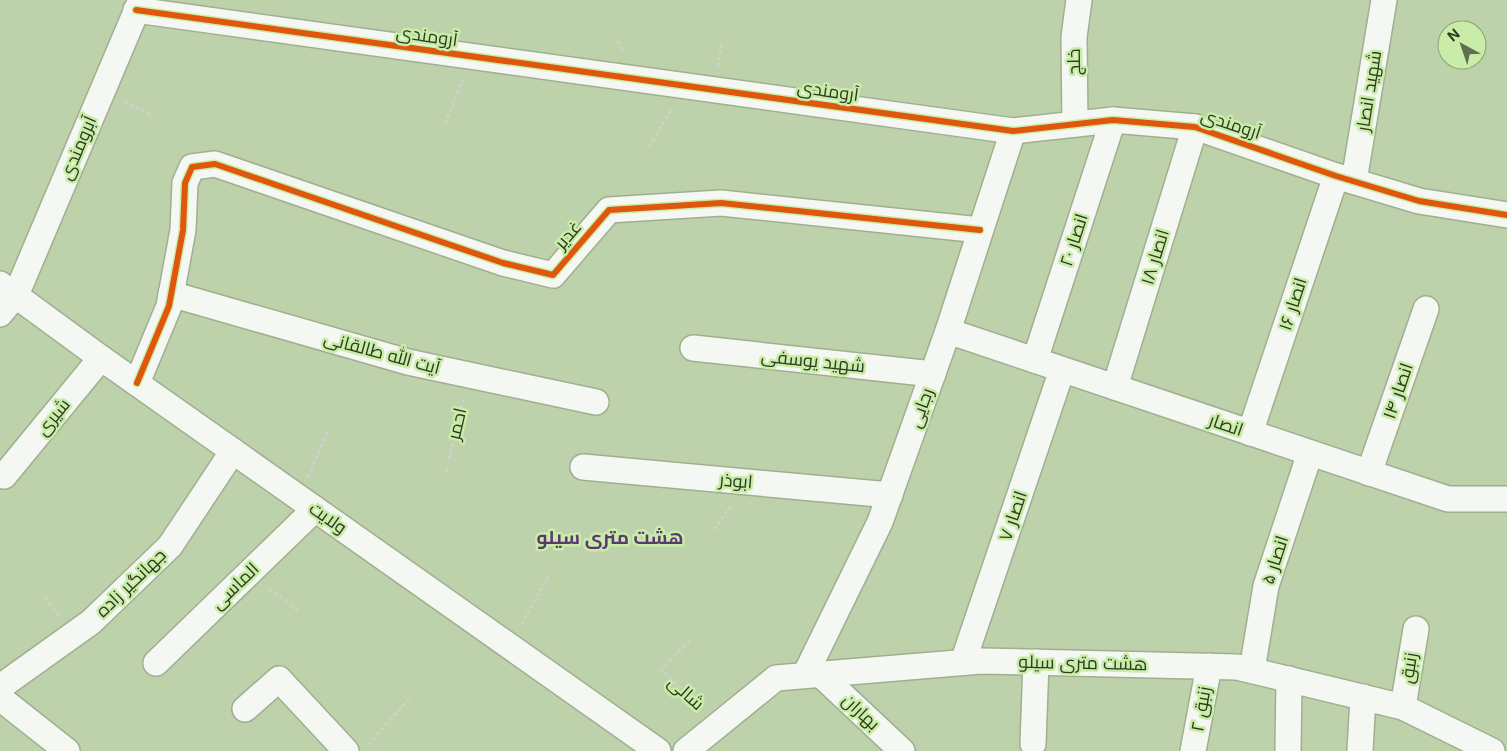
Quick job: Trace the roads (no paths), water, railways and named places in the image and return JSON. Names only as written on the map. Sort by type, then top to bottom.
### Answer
[{"type":"street","name":"خلج","points":[[1075,124],[1074,37],[1079,0]]},
{"type":"street","name":"شهید انصار","points":[[1345,179],[1384,0]]},
{"type":"street","name":"آرومندی","points":[[139,5],[472,57],[1013,131],[1113,120],[1195,127],[1345,179],[1419,201],[1507,216]]},
{"type":"street","name":"آبرومندی","points":[[5,298],[103,90],[139,5]]},
{"type":"street","name":"انصار ۲۰","points":[[1035,360],[1113,120]]},
{"type":"street","name":"انصار ۱۸","points":[[1114,387],[1195,127]]},
{"type":"street","name":"رجایی","points":[[813,674],[890,495],[948,331],[1013,131]]},
{"type":"street","name":"غدیر","points":[[171,294],[183,230],[185,183],[192,167],[215,164],[503,262],[553,274],[609,210],[721,203],[980,230]]},
{"type":"street","name":"انصار ۱۶","points":[[1250,433],[1345,179]]},
{"type":"street","name":"آیت الله طالقانی","points":[[171,294],[408,362],[596,402]]},
{"type":"street","points":[[137,383],[169,306],[171,294]]},
{"type":"street","name":"ولایت","points":[[5,298],[101,358],[658,751]]},
{"type":"street","name":"انصار ۱۴","points":[[1369,473],[1426,308]]},
{"type":"street","name":"انصار","points":[[948,331],[1448,499],[1507,499]]},
{"type":"street","name":"شهید یوسفی","points":[[693,348],[933,374]]},
{"type":"street","name":"شیری","points":[[4,476],[101,358]]},
{"type":"street","name":"انصار ۷","points":[[964,662],[1062,370]]},
{"type":"street","name":"جهانگیر زاده","points":[[0,687],[91,622],[170,546],[233,451]]},
{"type":"street","name":"انصار ۵","points":[[1252,670],[1266,586],[1310,453]]},
{"type":"street","name":"ابوذر","points":[[583,467],[890,495]]},
{"type":"street","name":"الماسی","points":[[156,663],[248,573],[307,503]]},
{"type":"street","name":"زنبق","points":[[1403,707],[1416,630]]},
{"type":"street","name":"هشت متری سیلو","points":[[686,751],[776,678],[981,661],[1237,667],[1403,707],[1467,745],[1492,751]]},
{"type":"street","points":[[1033,744],[1036,662]]},
{"type":"street","name":"زنبق ۲","points":[[1193,751],[1209,666]]},
{"type":"street","name":"بهاران","points":[[813,674],[902,751]]},
{"type":"street","points":[[245,709],[279,679],[346,751]]},
{"type":"street","points":[[1288,751],[1289,679]]},
{"type":"street","points":[[1360,751],[1363,697]]},
{"type":"street","points":[[0,698],[67,751]]},
{"type":"district","name":"هشت متری سیلو","points":[[610,537]]}]
